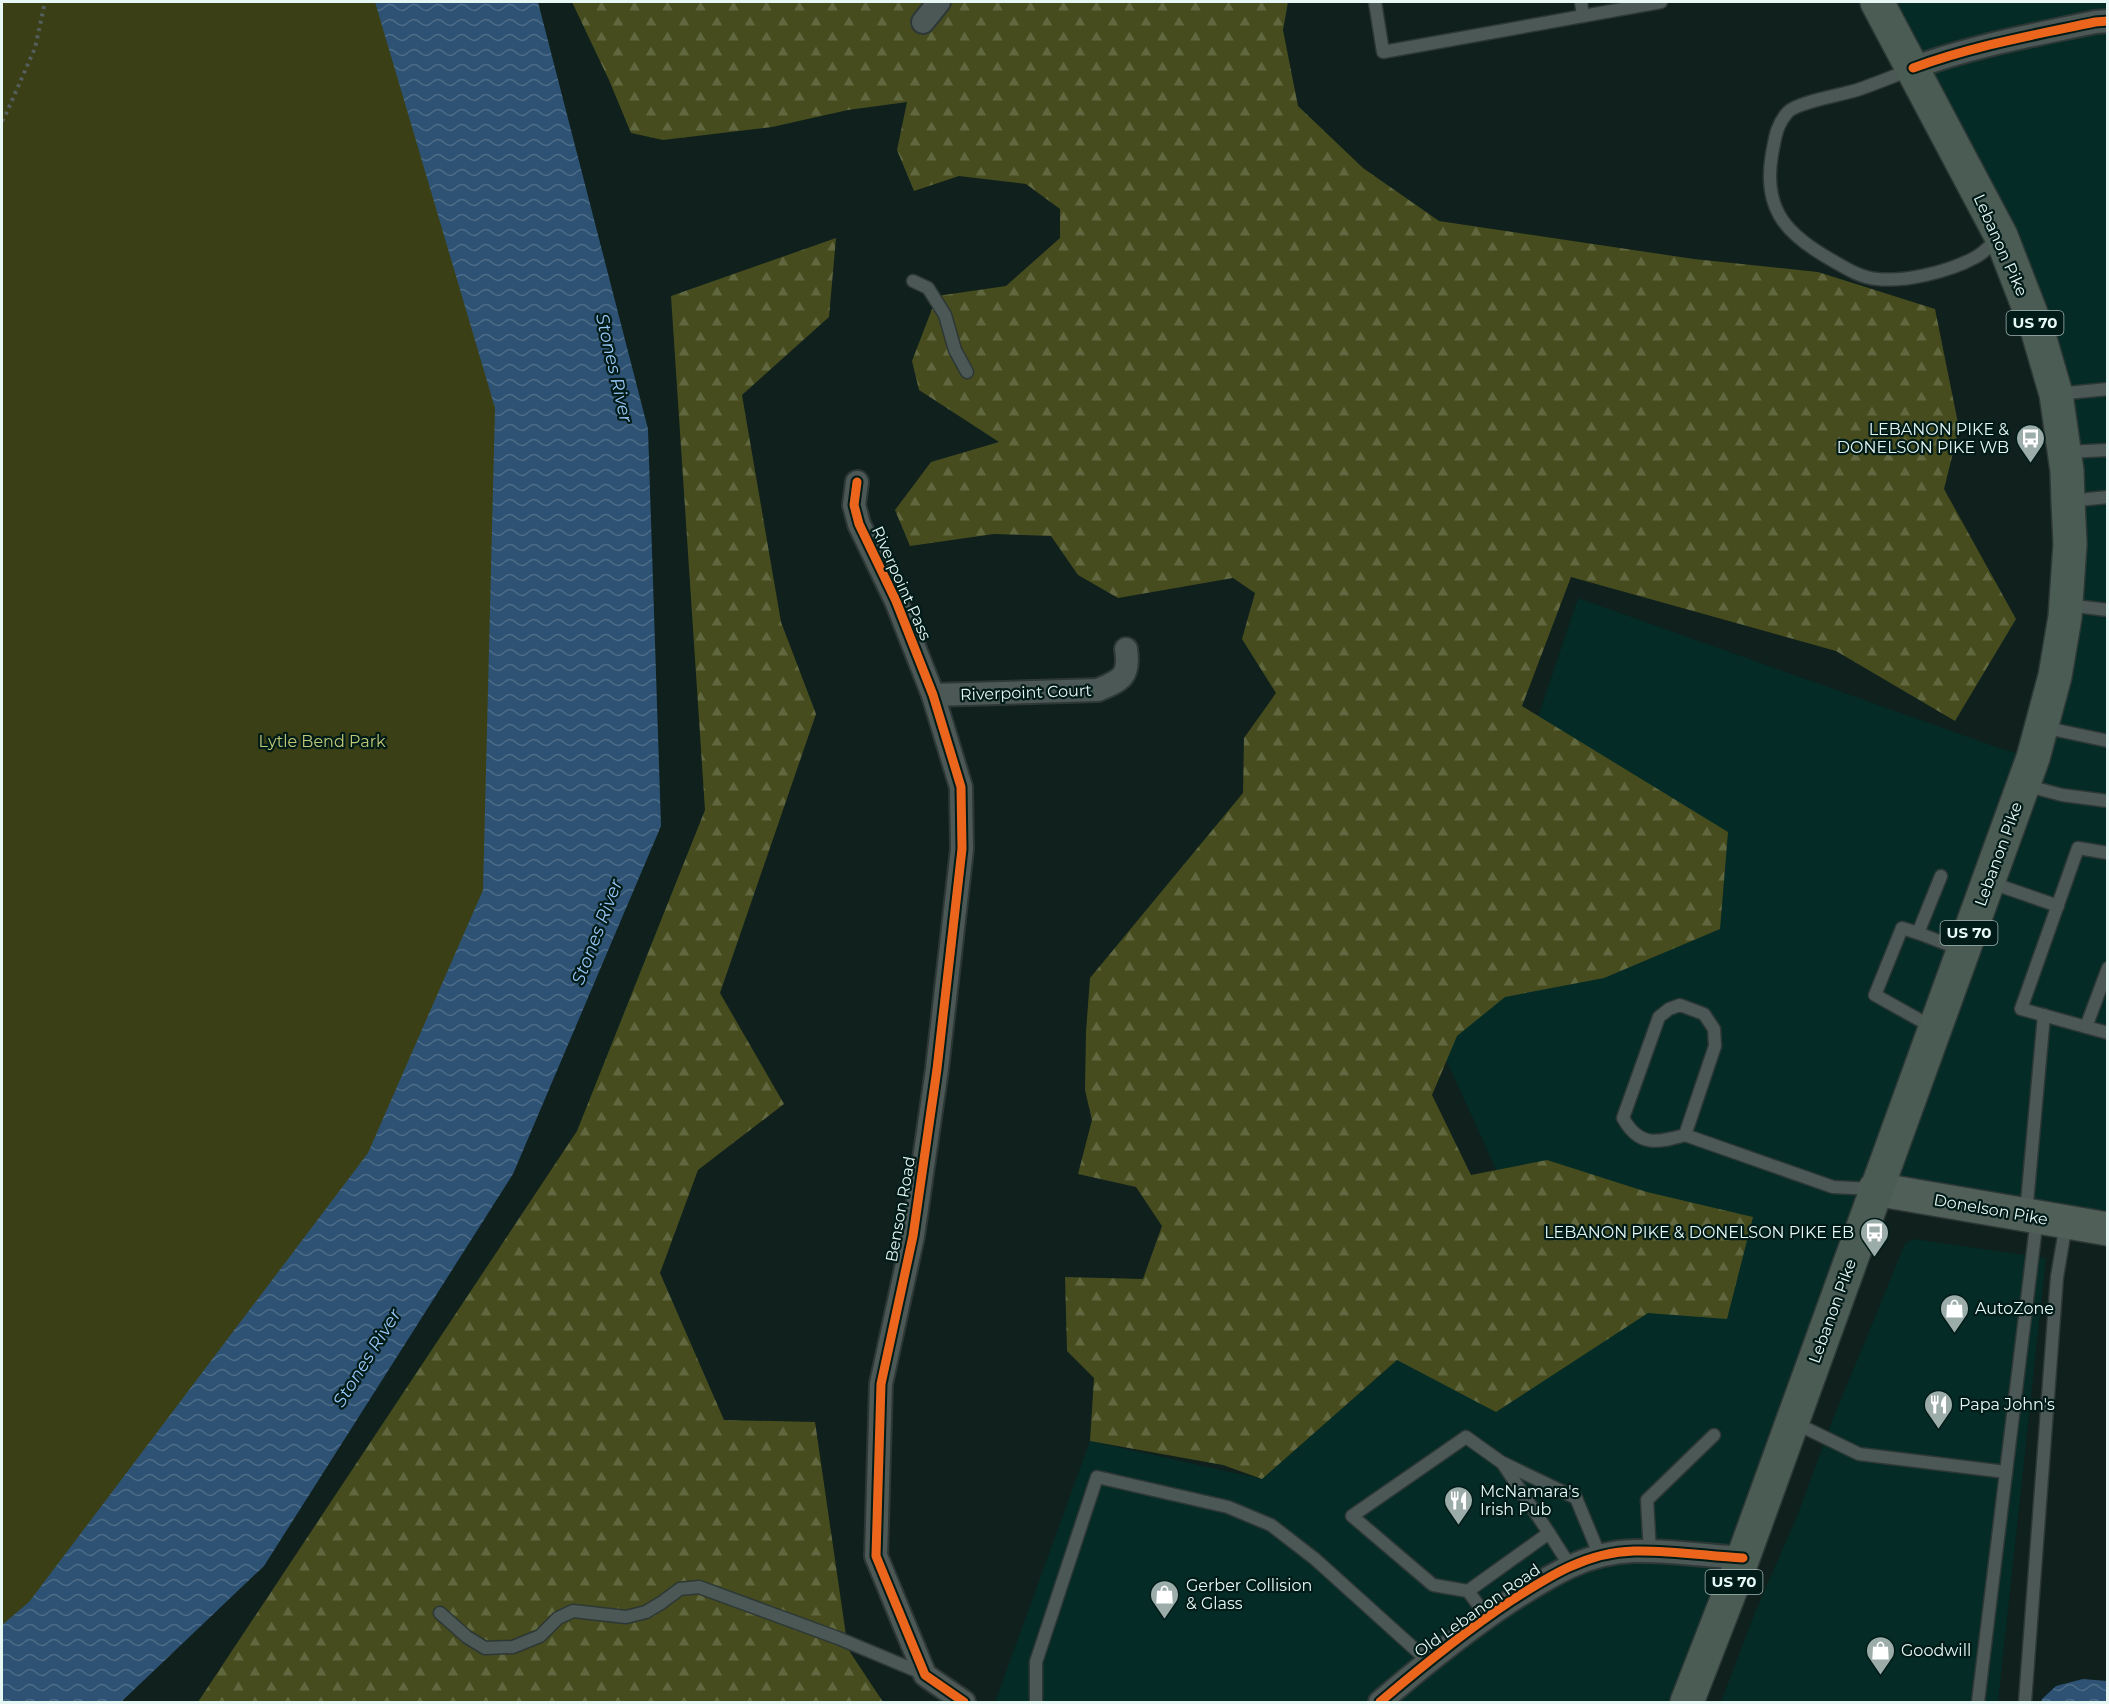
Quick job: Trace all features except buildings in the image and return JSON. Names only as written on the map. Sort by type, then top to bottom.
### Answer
[{"type":"main road","name":"Lebanon Pike","points":[[1691,1700],[2023,785],[2042,727],[2055,676],[2066,605],[2070,544],[2064,452],[2056,394],[2037,329],[2001,236],[1877,2]]},
{"type":"main road","name":"Donelson Pike","points":[[1875,1189],[2108,1229]]},
{"type":"street","points":[[923,22],[939,2]]},
{"type":"street","points":[[1913,68],[1945,56],[1994,44],[2108,21]]},
{"type":"street","name":"Riverpoint Pass","points":[[857,482],[854,505],[859,524],[896,601],[933,695]]},
{"type":"street","name":"Riverpoint Court","points":[[933,695],[1098,690],[1112,684],[1126,672],[1129,664],[1126,649]]},
{"type":"street","name":"Benson Road","points":[[925,1675],[876,1556],[881,1384],[915,1225],[937,1069],[962,849],[961,786],[933,695]]},
{"type":"street","name":"Old Lebanon Road","points":[[1380,1702],[1428,1661],[1487,1617],[1555,1572],[1570,1566],[1600,1556],[1633,1551],[1743,1558]]},
{"type":"street","points":[[925,1675],[954,1700]]},
{"type":"lane","points":[[1375,2],[1383,52],[1661,2]]},
{"type":"lane","points":[[1581,2],[1583,16]]},
{"type":"lane","points":[[1913,68],[1855,91],[1789,110],[1778,127],[1771,162],[1770,196],[1779,215],[1793,235],[1815,251],[1850,270],[1875,279],[1905,279],[1955,267],[1976,258],[2001,236]]},
{"type":"lane","points":[[913,281],[928,288],[945,315],[955,350],[967,372]]},
{"type":"lane","points":[[2056,394],[2108,388]]},
{"type":"lane","points":[[2064,452],[2108,450]]},
{"type":"lane","points":[[2068,501],[2108,497]]},
{"type":"lane","points":[[2066,605],[2108,610]]},
{"type":"lane","points":[[2042,727],[2108,741]]},
{"type":"lane","points":[[2023,785],[2062,795],[2108,801]]},
{"type":"lane","points":[[2108,853],[2078,848],[2021,1009],[2108,1033]]},
{"type":"lane","points":[[1918,933],[1941,876]]},
{"type":"lane","points":[[1988,881],[2058,906]]},
{"type":"lane","points":[[1934,1028],[1875,995],[1902,928],[1962,951]]},
{"type":"lane","points":[[2086,1027],[2108,968]]},
{"type":"lane","points":[[1685,1135],[1715,1046],[1714,1029],[1704,1014],[1680,1005],[1669,1009],[1659,1017],[1623,1118],[1629,1129],[1637,1136],[1661,1142],[1685,1135],[1833,1187],[1875,1189]]},
{"type":"lane","points":[[1978,1702],[2006,1472],[2043,1218],[2044,1015]]},
{"type":"lane","points":[[2025,1702],[2057,1277],[2043,1218]]},
{"type":"lane","points":[[1792,1422],[1859,1454],[2006,1472]]},
{"type":"lane","points":[[1650,1552],[1647,1500],[1714,1435]]},
{"type":"lane","points":[[1487,1617],[1468,1591],[1433,1585],[1352,1516],[1466,1437],[1501,1462],[1576,1498],[1600,1556]]},
{"type":"lane","points":[[1501,1462],[1570,1566]]},
{"type":"lane","points":[[1036,1702],[1036,1662],[1097,1478],[1228,1507],[1271,1525],[1315,1559],[1428,1661]]},
{"type":"lane","points":[[1468,1591],[1549,1533]]},
{"type":"lane","points":[[440,1613],[467,1637],[485,1648],[513,1647],[540,1636],[558,1618],[573,1611],[626,1617],[646,1612],[680,1589],[699,1587],[838,1638],[925,1675]]},
{"type":"path","points":[[2,121],[35,48],[45,2]]},
{"type":"shaded area","points":[[1877,2],[2107,2],[2107,1229],[1875,1189],[1687,1702],[995,1702],[1090,1441],[1262,1479],[1397,1360],[1532,1248],[1433,1031],[1578,598],[1996,747],[2033,758],[2055,676],[2056,394]]},
{"type":"shaded area","points":[[1913,1239],[2046,1258],[1998,1702],[1721,1702],[1756,1610],[1798,1514],[1833,1419],[1905,1244]]},
{"type":"green space","name":"Lytle Bend Park","points":[[2,2],[519,2],[646,806],[2,1702]]},
{"type":"green space","points":[[572,2],[1288,2],[1283,30],[1298,106],[1363,168],[1439,221],[1694,259],[1818,272],[1935,309],[1959,428],[1944,489],[2016,619],[1955,721],[1836,651],[1571,577],[1522,706],[1728,832],[1720,929],[1604,978],[1505,997],[1457,1036],[1432,1095],[1471,1175],[1547,1160],[1647,1192],[1753,1217],[1727,1319],[1648,1313],[1496,1412],[1397,1360],[1262,1479],[1223,1465],[1090,1441],[1094,1378],[1067,1351],[1065,1277],[1143,1279],[1162,1226],[1136,1187],[1078,1174],[1092,1120],[1085,1090],[1090,978],[1243,793],[1244,738],[1276,693],[1242,639],[1255,593],[1233,578],[1118,598],[1078,575],[1051,536],[994,534],[910,546],[895,510],[931,462],[999,442],[919,390],[912,361],[937,296],[1006,286],[1060,238],[1060,209],[1026,184],[959,176],[914,191],[897,150],[907,102],[848,110],[772,127],[663,140],[631,133]]},
{"type":"green space","points":[[836,238],[829,317],[742,395],[781,622],[816,714],[720,993],[784,1104],[698,1170],[660,1273],[724,1420],[815,1422],[848,1649],[883,1702],[198,1702],[577,1131],[705,810],[671,296]]},
{"type":"water","name":"Stones River","points":[[375,2],[538,2],[648,429],[661,826],[513,1174],[264,1566],[121,1702],[2,1702],[2,1625],[29,1602],[368,1153],[483,890],[495,408]]},
{"type":"water","points":[[2083,1679],[2107,1681],[2107,1702],[2041,1702],[2056,1686]]},
{"type":"cycle path","points":[[1913,68],[1958,53],[2003,42],[2108,21]]},
{"type":"cycle path","points":[[857,482],[854,505],[859,524],[896,601],[933,695],[961,787],[962,849],[937,1069],[913,1236],[881,1384],[876,1556],[925,1675],[964,1702]]},
{"type":"cycle path","points":[[1380,1702],[1492,1613],[1538,1584],[1584,1561],[1616,1552],[1634,1551],[1743,1558]]},
{"type":"place","name":"LEBANON PIKE & DONELSON PIKE WB","points":[[2030,464]]},
{"type":"place","name":"LEBANON PIKE & DONELSON PIKE EB","points":[[1875,1258]]},
{"type":"place","name":"AutoZone","points":[[1954,1334]]},
{"type":"place","name":"Papa John's","points":[[1938,1430]]},
{"type":"place","name":"McNamara's Irish Pub","points":[[1459,1526]]},
{"type":"place","name":"Gerber Collision & Glass","points":[[1165,1620]]},
{"type":"place","name":"Goodwill","points":[[1880,1676]]}]
